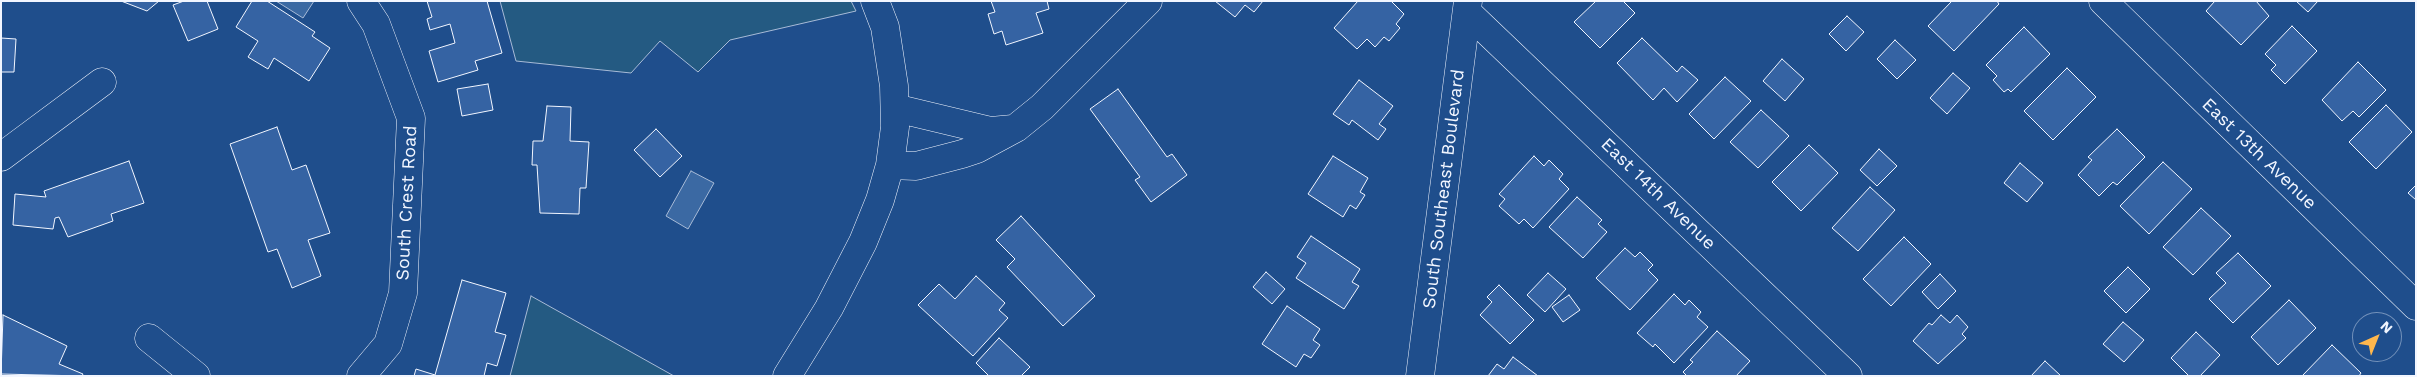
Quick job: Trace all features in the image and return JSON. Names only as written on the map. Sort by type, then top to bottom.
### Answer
[{"type":"street","name":"South Crest Road","points":[[361,1],[376,24],[411,118],[403,293],[388,344],[361,376]]},
{"type":"street","points":[[788,376],[833,301],[864,242],[880,200],[890,165],[895,108],[888,41],[875,1]]},
{"type":"street","points":[[890,165],[916,166],[962,154],[977,149],[1016,128],[1042,107],[1148,1]]},
{"type":"street","name":"East 13th Avenue","points":[[2103,1],[2416,306]]},
{"type":"street","name":"South Southeast Boulevard","points":[[1420,376],[1467,7]]},
{"type":"street","name":"East 14th Avenue","points":[[1467,7],[1848,376]]},
{"type":"street","points":[[1,156],[102,82]]},
{"type":"street","points":[[895,108],[991,131],[1004,131],[1016,128]]},
{"type":"street","points":[[149,338],[196,376]]},
{"type":"shaded area","points":[[276,1],[314,1],[303,18]]},
{"type":"shaded area","points":[[500,1],[851,1],[856,11],[730,40],[698,72],[660,41],[631,73],[516,61]]},
{"type":"shaded area","points":[[691,171],[714,183],[688,229],[666,216]]},
{"type":"shaded area","points":[[531,296],[674,376],[510,376]]},
{"type":"building","points":[[121,1],[159,1],[147,11]]},
{"type":"building","points":[[184,1],[207,1],[218,29],[188,41],[173,5]]},
{"type":"building","points":[[252,1],[267,1],[315,32],[312,36],[330,48],[309,81],[274,58],[268,69],[248,57],[258,41],[236,27]]},
{"type":"building","points":[[427,1],[487,1],[502,53],[475,61],[478,70],[438,82],[429,51],[455,43],[450,24],[430,30],[427,19],[432,17]]},
{"type":"building","points":[[991,1],[1047,1],[1049,9],[1036,13],[1043,33],[1006,45],[1002,31],[994,34],[988,14],[995,12]]},
{"type":"building","points":[[1215,1],[1263,1],[1254,12],[1245,5],[1235,17]]},
{"type":"building","points":[[1358,1],[1391,1],[1404,14],[1396,24],[1400,28],[1389,41],[1384,37],[1375,47],[1367,39],[1357,49],[1334,28]]},
{"type":"building","points":[[1596,1],[1623,1],[1635,13],[1600,48],[1574,22]]},
{"type":"building","points":[[1952,1],[1997,1],[1999,4],[1954,51],[1928,26]]},
{"type":"building","points":[[2215,1],[2256,1],[2269,16],[2241,45],[2206,11]]},
{"type":"building","points":[[2296,1],[2318,1],[2308,12]]},
{"type":"building","points":[[1847,16],[1864,32],[1846,51],[1829,34]]},
{"type":"building","points":[[2292,26],[2317,51],[2285,84],[2271,70],[2276,65],[2265,54]]},
{"type":"building","points":[[2024,27],[2050,54],[2011,92],[2008,89],[2004,92],[1993,80],[1997,76],[1986,65]]},
{"type":"building","points":[[1,38],[16,39],[14,72],[1,72]]},
{"type":"building","points":[[1642,38],[1677,72],[1682,66],[1698,80],[1677,102],[1664,88],[1653,100],[1617,63]]},
{"type":"building","points":[[1895,40],[1916,60],[1897,79],[1877,59]]},
{"type":"building","points":[[1782,59],[1804,79],[1785,101],[1763,81]]},
{"type":"building","points":[[2358,62],[2386,90],[2359,117],[2353,111],[2342,121],[2322,100]]},
{"type":"building","points":[[2067,68],[2096,97],[2053,140],[2024,111]]},
{"type":"building","points":[[1953,73],[1970,88],[1947,114],[1930,98]]},
{"type":"building","points":[[1725,77],[1751,101],[1714,139],[1689,114]]},
{"type":"building","points":[[1359,80],[1393,106],[1379,124],[1386,129],[1378,140],[1352,120],[1349,125],[1333,114]]},
{"type":"building","points":[[488,84],[493,110],[462,116],[457,89]]},
{"type":"building","points":[[1118,89],[1167,157],[1172,154],[1187,175],[1151,202],[1135,180],[1140,177],[1090,109]]},
{"type":"building","points":[[2386,105],[2412,132],[2376,169],[2349,142]]},
{"type":"building","points":[[547,106],[571,107],[570,141],[589,142],[586,188],[580,188],[579,214],[540,213],[537,165],[532,165],[533,141],[543,141]]},
{"type":"building","points":[[1761,110],[1789,136],[1758,168],[1730,142]]},
{"type":"building","points":[[277,127],[292,170],[306,165],[330,233],[308,240],[321,276],[292,288],[277,249],[268,252],[230,144]]},
{"type":"building","points":[[656,129],[682,156],[660,177],[634,150]]},
{"type":"building","points":[[2117,129],[2145,157],[2117,185],[2113,182],[2099,196],[2078,175],[2092,160],[2088,157]]},
{"type":"building","points":[[1809,145],[1838,173],[1801,211],[1772,182]]},
{"type":"building","points":[[1879,149],[1897,166],[1877,186],[1860,170]]},
{"type":"building","points":[[1333,156],[1368,178],[1360,192],[1365,195],[1356,209],[1350,205],[1343,217],[1308,194]]},
{"type":"building","points":[[1534,156],[1544,166],[1549,160],[1563,174],[1559,179],[1569,189],[1533,228],[1524,219],[1519,224],[1499,206],[1505,199],[1499,194]]},
{"type":"building","points":[[129,161],[144,203],[111,214],[113,221],[68,237],[59,217],[55,218],[53,229],[13,225],[15,194],[46,197],[44,191]]},
{"type":"building","points":[[2163,162],[2192,189],[2149,234],[2120,206]]},
{"type":"building","points":[[2020,163],[2043,183],[2027,202],[2004,183]]},
{"type":"building","points":[[2416,185],[2416,200],[2408,193]]},
{"type":"building","points":[[1870,187],[1895,210],[1858,251],[1832,228]]},
{"type":"building","points":[[1577,197],[1602,220],[1598,224],[1607,232],[1583,258],[1549,227]]},
{"type":"building","points":[[2201,208],[2231,236],[2193,275],[2163,247]]},
{"type":"building","points":[[1021,216],[1095,296],[1063,326],[1007,267],[1015,259],[996,240]]},
{"type":"building","points":[[1311,236],[1360,269],[1352,282],[1359,286],[1344,309],[1296,278],[1306,263],[1297,257]]},
{"type":"building","points":[[1904,237],[1931,264],[1891,306],[1863,279]]},
{"type":"building","points":[[1625,248],[1635,257],[1640,252],[1653,265],[1648,270],[1658,280],[1630,310],[1596,278]]},
{"type":"building","points":[[2238,253],[2271,286],[2233,323],[2209,299],[2226,283],[2216,273]]},
{"type":"building","points":[[2128,267],[2150,289],[2126,313],[2104,291]]},
{"type":"building","points":[[1266,272],[1285,289],[1272,304],[1253,287]]},
{"type":"building","points":[[1548,273],[1566,289],[1545,312],[1527,295]]},
{"type":"building","points":[[1940,274],[1956,291],[1938,309],[1922,292]]},
{"type":"building","points":[[976,276],[1005,303],[999,310],[1008,318],[973,356],[918,305],[939,284],[955,299]]},
{"type":"building","points":[[462,280],[506,293],[495,332],[506,335],[497,366],[487,363],[484,376],[414,376],[416,369],[435,375]]},
{"type":"building","points":[[1499,285],[1534,320],[1510,344],[1480,315],[1492,302],[1487,297]]},
{"type":"building","points":[[1674,294],[1685,305],[1689,300],[1701,312],[1697,317],[1708,327],[1674,363],[1655,344],[1653,347],[1637,333]]},
{"type":"building","points":[[1569,295],[1580,310],[1563,322],[1552,307]]},
{"type":"building","points":[[2289,300],[2316,328],[2278,365],[2251,337]]},
{"type":"building","points":[[1287,306],[1320,329],[1313,340],[1320,345],[1311,358],[1304,354],[1296,367],[1262,344]]},
{"type":"building","points":[[3,315],[67,346],[59,364],[83,374],[82,376],[1,374]]},
{"type":"building","points":[[1941,315],[1950,323],[1957,315],[1968,327],[1962,334],[1966,338],[1938,364],[1913,341],[1929,323],[1932,325]]},
{"type":"building","points":[[2123,322],[2144,340],[2124,362],[2103,344]]},
{"type":"building","points":[[1717,331],[1750,361],[1736,376],[1687,376],[1683,372],[1693,362],[1690,360]]},
{"type":"building","points":[[2196,332],[2220,355],[2200,376],[2189,376],[2171,358]]},
{"type":"building","points":[[999,338],[1030,367],[1021,376],[989,376],[976,363]]},
{"type":"building","points":[[2332,345],[2361,373],[2359,376],[2302,376]]},
{"type":"building","points":[[1513,357],[1538,376],[1488,376],[1497,364],[1504,369]]},
{"type":"building","points":[[2045,361],[2061,376],[2031,376]]}]
